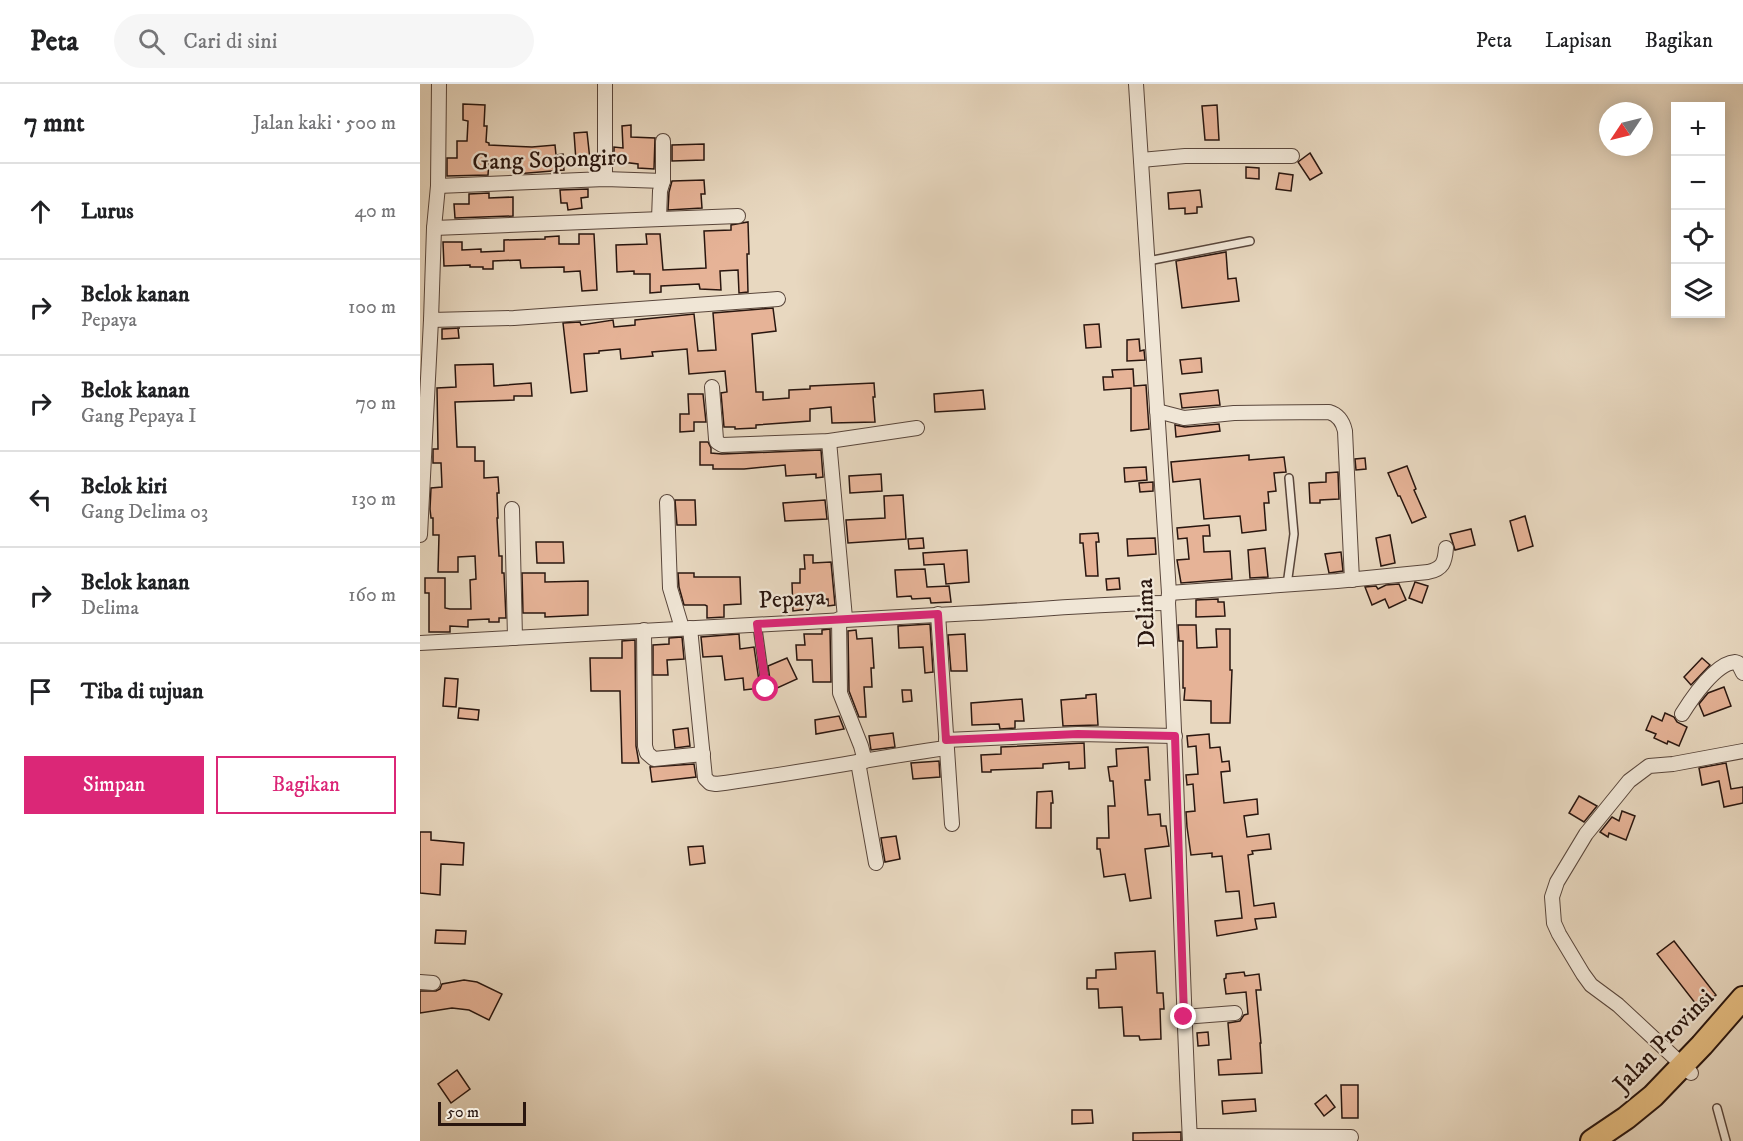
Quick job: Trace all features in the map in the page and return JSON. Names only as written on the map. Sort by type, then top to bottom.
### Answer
[{"type":"main road","name":"Jalan Provinsi","points":[[1615,1141],[1649,1117],[1743,998]]},
{"type":"main road","name":"Jalan Provinsi","points":[[1592,1141],[1626,1118],[1686,1070],[1743,1015]]},
{"type":"street","points":[[420,535],[431,320],[429,233],[438,186],[439,84]]},
{"type":"street","points":[[605,84],[605,179]]},
{"type":"street","name":"Delima","points":[[1136,84],[1168,598],[1190,1138]]},
{"type":"street","points":[[659,219],[660,191],[663,181],[663,141]]},
{"type":"street","points":[[1141,160],[1185,156],[1292,156]]},
{"type":"street","name":"Gang Sopongiro","points":[[438,186],[605,179],[663,181]]},
{"type":"street","points":[[429,233],[738,216]]},
{"type":"street","points":[[431,320],[514,318],[778,299]]},
{"type":"street","points":[[712,387],[716,439],[720,445],[829,441],[917,428]]},
{"type":"street","points":[[1157,411],[1184,418],[1234,413],[1329,412],[1340,419],[1344,431],[1352,580]]},
{"type":"street","points":[[829,441],[842,619],[840,693],[861,747],[876,863]]},
{"type":"street","points":[[667,502],[670,588],[686,628],[705,778],[710,783],[788,775],[946,744],[1078,734],[1175,736]]},
{"type":"street","points":[[512,509],[515,638]]},
{"type":"street","name":"Pepaya","points":[[420,643],[1126,603],[1436,570],[1445,561],[1446,548]]},
{"type":"street","points":[[938,614],[952,824]]},
{"type":"street","points":[[644,630],[645,746],[647,753],[654,759],[703,754]]},
{"type":"street","points":[[1682,714],[1697,691],[1725,664],[1738,663],[1743,673]]},
{"type":"street","points":[[1686,1070],[1618,1005],[1592,985],[1583,974],[1554,923],[1552,897],[1557,882],[1586,834],[1629,781],[1649,766],[1682,763],[1743,751]]},
{"type":"street","points":[[1184,1017],[1235,1013]]},
{"type":"street","points":[[1190,1138],[1351,1137]]},
{"type":"lane","points":[[1148,261],[1250,241]]},
{"type":"lane","points":[[1287,585],[1294,534],[1289,478]]},
{"type":"lane","points":[[757,624],[766,689]]},
{"type":"lane","points":[[1717,1108],[1726,1141]]},
{"type":"building","points":[[463,104],[485,105],[484,126],[487,126],[486,142],[489,145],[532,147],[555,145],[556,155],[563,154],[564,170],[516,174],[516,160],[489,161],[488,175],[447,176],[447,158],[457,158],[457,141],[467,141],[468,121],[463,120]]},
{"type":"building","points":[[1217,105],[1219,140],[1205,140],[1202,106]]},
{"type":"building","points":[[631,125],[631,137],[655,138],[654,169],[638,168],[638,164],[614,161],[614,147],[623,148],[622,126]]},
{"type":"building","points":[[587,132],[590,160],[576,161],[574,133]]},
{"type":"building","points":[[704,144],[704,160],[672,161],[672,145]]},
{"type":"building","points":[[1310,153],[1322,173],[1310,180],[1298,162]]},
{"type":"building","points":[[1246,167],[1259,168],[1259,179],[1246,178]]},
{"type":"building","points":[[1279,173],[1293,175],[1291,191],[1276,189]]},
{"type":"building","points":[[704,180],[705,194],[701,194],[702,208],[668,210],[672,181]]},
{"type":"building","points":[[588,189],[588,197],[581,198],[582,208],[568,210],[567,203],[561,203],[560,190]]},
{"type":"building","points":[[1200,190],[1202,207],[1197,207],[1197,213],[1185,214],[1185,208],[1169,209],[1168,193]]},
{"type":"building","points":[[489,193],[489,198],[513,197],[513,216],[455,218],[454,204],[469,204],[469,194]]},
{"type":"building","points":[[748,222],[748,292],[739,293],[738,270],[720,271],[721,290],[700,289],[699,284],[661,286],[661,292],[650,293],[650,274],[634,274],[634,271],[617,272],[616,245],[647,244],[646,234],[660,234],[663,270],[706,268],[704,231],[731,230],[731,225]]},
{"type":"building","points":[[579,234],[594,234],[597,290],[582,291],[580,271],[564,272],[564,267],[521,268],[520,260],[493,261],[493,269],[470,267],[470,265],[444,266],[443,242],[462,242],[462,250],[504,251],[504,240],[545,239],[545,237],[559,236],[559,244],[579,244]]},
{"type":"building","points":[[1226,252],[1228,279],[1236,278],[1239,301],[1182,308],[1176,261]]},
{"type":"building","points":[[773,308],[776,331],[752,334],[756,392],[763,392],[763,400],[789,398],[789,390],[810,389],[810,386],[874,383],[875,422],[832,423],[831,407],[810,409],[810,421],[756,425],[756,428],[724,427],[721,393],[727,392],[725,371],[689,374],[687,349],[652,352],[653,356],[621,359],[620,349],[584,354],[587,391],[571,393],[563,323],[580,322],[581,325],[613,320],[614,327],[635,325],[635,320],[694,314],[698,351],[716,350],[713,313]]},
{"type":"building","points":[[1099,324],[1101,347],[1086,348],[1084,325]]},
{"type":"building","points":[[458,328],[459,338],[442,339],[442,329]]},
{"type":"building","points":[[1139,339],[1140,351],[1144,350],[1145,360],[1127,361],[1127,340]]},
{"type":"building","points":[[1201,358],[1202,372],[1182,374],[1180,360]]},
{"type":"building","points":[[493,364],[494,386],[531,383],[532,396],[514,396],[514,400],[455,402],[457,447],[475,447],[475,461],[484,461],[484,478],[498,477],[499,556],[502,556],[502,573],[504,573],[506,618],[499,618],[499,622],[489,622],[489,619],[468,620],[468,627],[450,626],[450,632],[429,632],[429,593],[425,593],[425,578],[445,578],[445,608],[450,609],[471,609],[470,580],[476,579],[475,556],[458,557],[458,572],[438,572],[439,535],[433,535],[433,518],[431,518],[430,509],[431,488],[442,487],[441,463],[433,463],[433,449],[438,449],[437,388],[456,387],[455,365]]},
{"type":"building","points":[[1133,369],[1134,386],[1146,385],[1149,429],[1131,431],[1131,388],[1104,390],[1103,377],[1113,377],[1112,370]]},
{"type":"building","points":[[983,390],[985,409],[935,412],[934,394]]},
{"type":"building","points":[[1218,390],[1220,405],[1182,408],[1180,394]]},
{"type":"building","points":[[688,394],[703,394],[706,422],[694,422],[694,431],[680,432],[680,414],[689,414]]},
{"type":"building","points":[[1219,424],[1220,431],[1176,437],[1175,425],[1185,427]]},
{"type":"building","points":[[700,442],[708,442],[711,453],[722,454],[821,450],[823,477],[816,478],[816,474],[786,476],[785,465],[713,469],[713,465],[700,465]]},
{"type":"building","points":[[1249,455],[1249,460],[1284,457],[1286,472],[1274,473],[1276,491],[1268,492],[1269,503],[1264,503],[1266,530],[1242,533],[1240,516],[1204,519],[1200,479],[1173,482],[1171,462]]},
{"type":"building","points":[[1365,458],[1366,469],[1356,470],[1355,459]]},
{"type":"building","points":[[1407,466],[1416,489],[1414,490],[1426,517],[1412,523],[1388,473]]},
{"type":"building","points":[[1146,467],[1147,480],[1125,482],[1124,468]]},
{"type":"building","points":[[1338,472],[1339,499],[1310,503],[1309,483],[1326,482],[1326,473]]},
{"type":"building","points":[[881,474],[882,491],[850,493],[849,476]]},
{"type":"building","points":[[1153,482],[1153,491],[1140,492],[1139,483]]},
{"type":"building","points":[[903,495],[906,539],[848,543],[846,520],[885,518],[884,496]]},
{"type":"building","points":[[675,500],[695,500],[696,525],[677,525]]},
{"type":"building","points":[[825,500],[827,519],[785,521],[783,503]]},
{"type":"building","points":[[1525,516],[1533,546],[1518,551],[1510,521]]},
{"type":"building","points":[[1209,525],[1210,536],[1203,536],[1204,552],[1230,551],[1232,579],[1181,583],[1177,560],[1189,559],[1187,538],[1178,539],[1177,528]]},
{"type":"building","points":[[1471,529],[1475,545],[1455,550],[1450,534]]},
{"type":"building","points":[[1098,533],[1099,542],[1096,542],[1098,576],[1086,576],[1080,534]]},
{"type":"building","points":[[1390,535],[1395,563],[1381,566],[1376,538]]},
{"type":"building","points":[[923,538],[924,548],[909,549],[908,539]]},
{"type":"building","points":[[1155,538],[1156,554],[1128,556],[1127,539]]},
{"type":"building","points":[[536,542],[563,542],[564,563],[537,563]]},
{"type":"building","points":[[1265,548],[1268,577],[1250,578],[1248,550]]},
{"type":"building","points":[[967,550],[969,582],[946,584],[944,564],[924,565],[923,553]]},
{"type":"building","points":[[1341,552],[1343,571],[1329,573],[1325,554]]},
{"type":"building","points":[[804,555],[813,555],[813,563],[831,562],[835,605],[828,606],[828,599],[808,600],[808,609],[793,611],[792,583],[800,583],[800,569],[805,569]]},
{"type":"building","points":[[925,569],[927,587],[949,586],[951,602],[931,603],[930,598],[897,597],[895,570]]},
{"type":"building","points":[[522,573],[545,573],[545,582],[588,581],[588,615],[545,617],[545,613],[523,613]]},
{"type":"building","points":[[678,573],[694,573],[694,577],[740,577],[741,604],[724,605],[724,617],[707,618],[707,606],[684,605]]},
{"type":"building","points":[[1119,578],[1120,589],[1107,590],[1106,579]]},
{"type":"building","points":[[1415,582],[1428,586],[1422,603],[1409,598]]},
{"type":"building","points":[[1399,584],[1406,600],[1389,608],[1385,599],[1372,605],[1365,587],[1376,586],[1378,589],[1386,585]]},
{"type":"building","points":[[1218,599],[1218,602],[1224,602],[1225,616],[1196,617],[1196,600]]},
{"type":"building","points":[[930,624],[933,672],[925,673],[923,647],[899,648],[898,626]]},
{"type":"building","points":[[1178,625],[1196,625],[1197,648],[1217,647],[1216,629],[1230,629],[1230,670],[1232,670],[1230,723],[1211,723],[1211,701],[1184,700],[1183,641],[1179,641]]},
{"type":"building","points":[[830,629],[831,682],[813,682],[812,660],[797,660],[796,645],[805,645],[804,634],[822,634],[822,630]]},
{"type":"building","points":[[856,630],[857,639],[872,638],[874,668],[871,668],[872,687],[864,687],[866,717],[859,717],[849,691],[848,631]]},
{"type":"building","points":[[739,634],[740,649],[754,647],[760,688],[744,690],[743,678],[725,680],[722,656],[703,657],[701,637]]},
{"type":"building","points":[[965,634],[967,671],[951,671],[948,635]]},
{"type":"building","points":[[682,637],[684,659],[667,660],[668,675],[653,675],[653,645],[669,644],[669,638]]},
{"type":"building","points":[[635,640],[636,746],[639,763],[622,763],[620,691],[591,691],[590,658],[622,658],[622,641]]},
{"type":"building","points":[[787,658],[797,679],[775,689],[771,686],[768,666]]},
{"type":"building","points":[[1702,658],[1710,665],[1691,685],[1684,677]]},
{"type":"building","points":[[445,678],[458,679],[456,707],[443,706]]},
{"type":"building","points":[[1724,687],[1731,706],[1704,716],[1699,704],[1708,693]]},
{"type":"building","points":[[902,690],[911,690],[912,701],[903,702]]},
{"type":"building","points":[[1096,694],[1098,725],[1063,726],[1061,700],[1086,698],[1086,695]]},
{"type":"building","points":[[1022,699],[1024,721],[1015,721],[1015,728],[1000,729],[999,724],[972,725],[971,703]]},
{"type":"building","points":[[459,708],[479,710],[478,720],[458,718]]},
{"type":"building","points":[[1665,713],[1687,727],[1679,746],[1654,738],[1656,734],[1646,730],[1652,716],[1662,721]]},
{"type":"building","points":[[839,716],[844,729],[816,734],[815,720]]},
{"type":"building","points":[[688,728],[690,746],[675,748],[673,730]]},
{"type":"building","points":[[893,733],[895,747],[871,750],[869,736]]},
{"type":"building","points":[[1209,734],[1210,748],[1220,747],[1222,762],[1229,761],[1230,771],[1221,772],[1224,803],[1257,799],[1258,814],[1244,816],[1247,837],[1269,834],[1271,849],[1252,851],[1253,854],[1248,855],[1254,906],[1274,903],[1276,917],[1255,919],[1257,929],[1217,936],[1215,921],[1242,918],[1239,891],[1226,892],[1222,856],[1212,857],[1212,853],[1191,855],[1186,812],[1195,811],[1193,784],[1187,785],[1186,775],[1198,774],[1196,746],[1188,747],[1187,736]]},
{"type":"building","points":[[1084,743],[1085,768],[1069,769],[1069,762],[1043,764],[1043,768],[982,772],[981,755],[1001,754],[1001,747]]},
{"type":"building","points":[[1148,747],[1150,780],[1145,780],[1148,815],[1160,814],[1161,826],[1166,826],[1169,846],[1145,849],[1151,898],[1130,901],[1125,874],[1104,877],[1100,849],[1097,849],[1097,838],[1109,838],[1108,806],[1115,806],[1113,781],[1110,781],[1108,767],[1117,766],[1116,749]]},
{"type":"building","points":[[939,761],[940,777],[913,779],[911,763]]},
{"type":"building","points":[[1726,763],[1731,789],[1743,787],[1743,803],[1724,807],[1719,781],[1702,785],[1699,768]]},
{"type":"building","points":[[694,764],[696,777],[652,782],[650,767]]},
{"type":"building","points":[[1052,791],[1051,828],[1036,828],[1037,792]]},
{"type":"building","points":[[1579,796],[1597,806],[1584,822],[1569,813]]},
{"type":"building","points":[[1622,811],[1635,816],[1626,840],[1609,833],[1608,837],[1600,832],[1612,817],[1619,821]]},
{"type":"building","points":[[420,832],[431,832],[431,840],[464,843],[463,865],[441,864],[440,895],[420,893]]},
{"type":"building","points":[[896,836],[900,859],[885,862],[881,838]]},
{"type":"building","points":[[703,846],[705,863],[690,865],[688,847]]},
{"type":"building","points":[[436,930],[466,931],[465,944],[435,943]]},
{"type":"building","points":[[1674,941],[1716,995],[1699,1008],[1657,954]]},
{"type":"building","points":[[1155,951],[1157,993],[1163,993],[1164,1009],[1160,1009],[1161,1039],[1140,1040],[1139,1036],[1124,1036],[1122,1007],[1099,1008],[1098,989],[1087,989],[1087,978],[1096,978],[1096,970],[1116,969],[1115,953]]},
{"type":"building","points":[[1244,972],[1245,976],[1259,974],[1261,990],[1256,990],[1262,1073],[1219,1075],[1218,1060],[1231,1059],[1228,1023],[1240,1021],[1244,1015],[1248,1014],[1246,992],[1226,994],[1224,979],[1226,974]]},
{"type":"building","points":[[464,980],[477,982],[502,994],[489,1020],[469,1010],[452,1008],[420,1013],[420,991],[436,991],[442,984]]},
{"type":"building","points":[[1208,1032],[1209,1045],[1198,1046],[1197,1033]]},
{"type":"building","points":[[457,1070],[470,1089],[451,1103],[438,1084]]},
{"type":"building","points":[[1341,1085],[1358,1085],[1358,1118],[1342,1118]]},
{"type":"building","points":[[1326,1095],[1335,1107],[1324,1116],[1315,1104]]},
{"type":"building","points":[[1255,1099],[1256,1111],[1223,1114],[1222,1101]]},
{"type":"building","points":[[1072,1110],[1092,1110],[1093,1123],[1072,1124]]},
{"type":"building","points":[[1181,1132],[1181,1141],[1133,1141],[1133,1133]]},
{"type":"route","points":[[766,689],[757,624],[938,614],[946,740],[1078,734],[1175,736],[1184,1017]]}]
